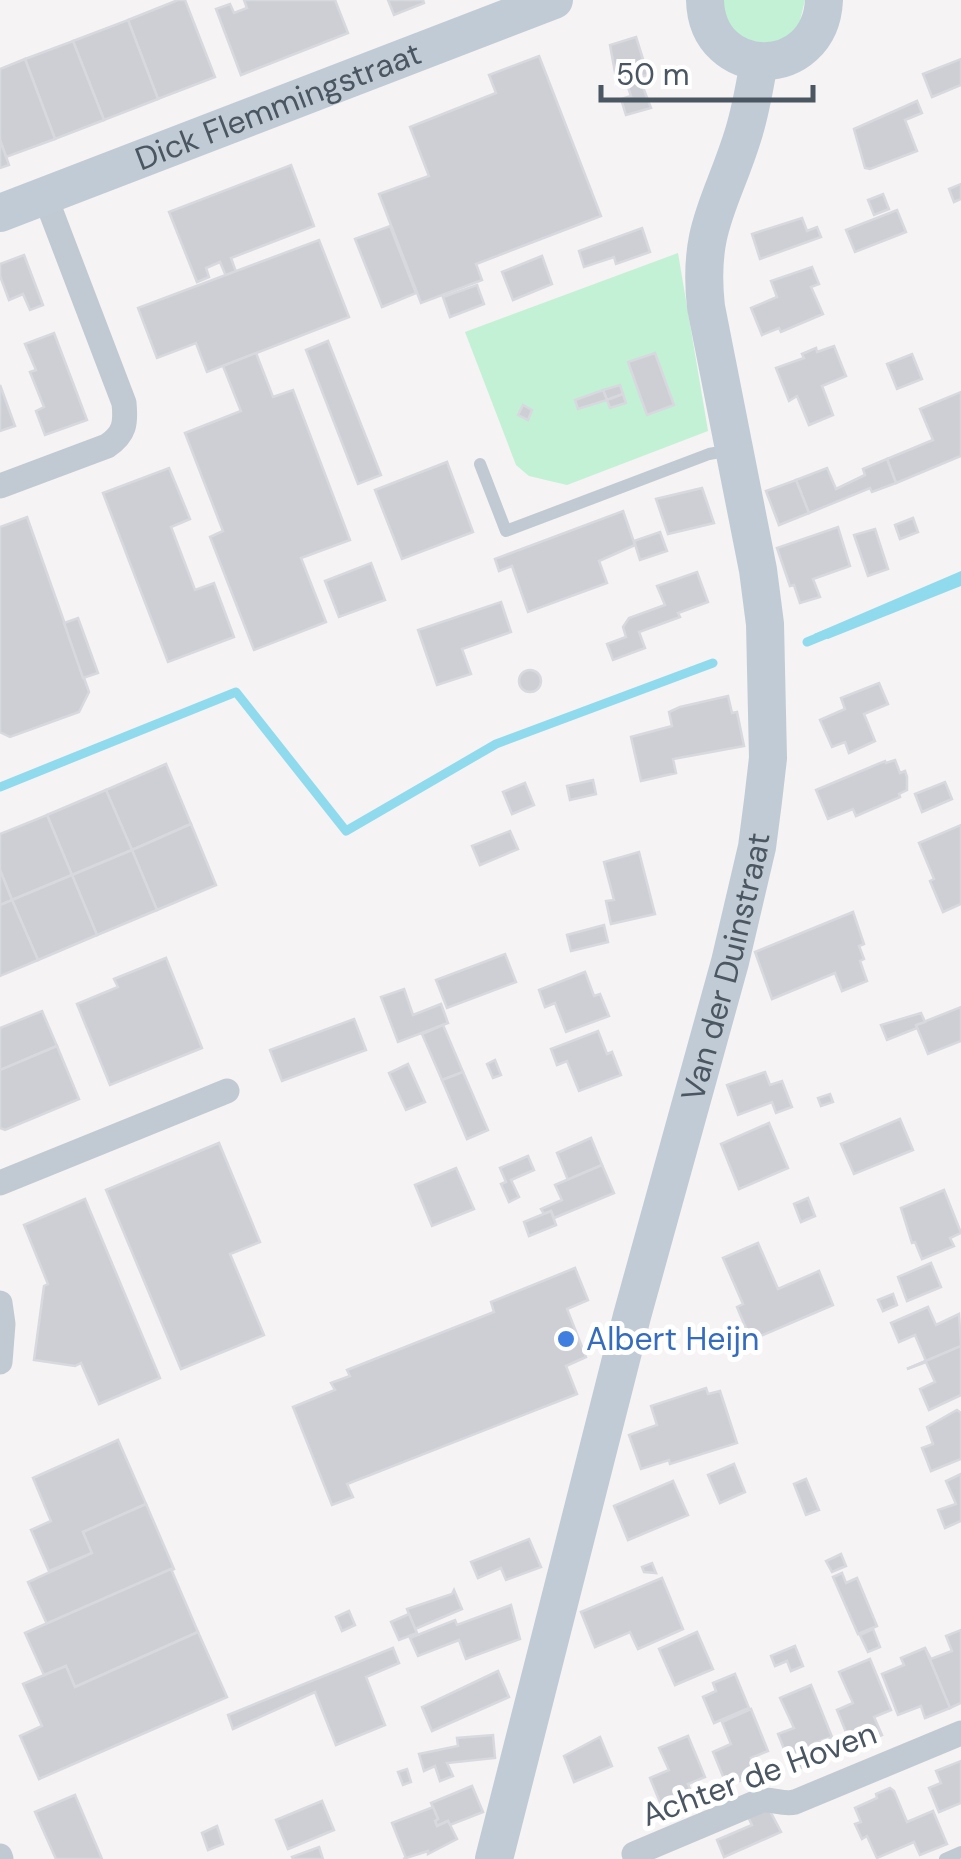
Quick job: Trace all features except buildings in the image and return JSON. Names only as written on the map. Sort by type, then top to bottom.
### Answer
[{"type":"street","name":"Dick Flemmingstraat","points":[[0,213],[554,0]]},
{"type":"street","points":[[705,0],[708,22],[716,38],[735,54],[759,62],[782,59],[803,48],[818,29],[824,0]]},
{"type":"street","name":"Van der Duinstraat","points":[[494,1859],[632,1316],[730,962],[757,847],[768,758],[765,624],[706,307],[703,267],[711,216],[745,130],[759,62]]},
{"type":"street","points":[[0,486],[107,446],[119,438],[126,423],[124,403],[45,196]]},
{"type":"street","points":[[0,1184],[227,1090]]},
{"type":"street","points":[[0,1304],[0,1362]]},
{"type":"street","name":"Achter de Hoven","points":[[630,1857],[762,1800],[784,1805],[796,1802],[961,1734]]},
{"type":"lane","points":[[480,464],[506,532],[710,454],[734,449]]},
{"type":"lane","points":[[945,1859],[961,1852]]},
{"type":"green space","points":[[720,0],[805,0],[798,29],[774,46],[734,37]]},
{"type":"green space","points":[[678,253],[708,431],[567,485],[529,476],[516,465],[465,332]]},
{"type":"water","points":[[961,571],[961,586],[828,639],[814,634]]},
{"type":"waterway","points":[[807,642],[829,633]]},
{"type":"waterway","points":[[0,787],[236,692],[346,831],[496,744],[713,663]]},
{"type":"place","name":"Albert Heijn","points":[[566,1339]]}]
